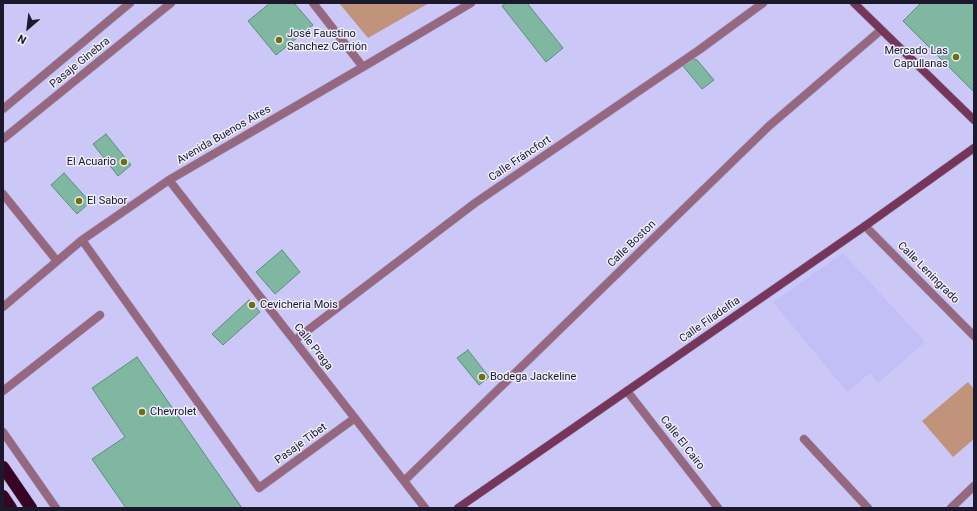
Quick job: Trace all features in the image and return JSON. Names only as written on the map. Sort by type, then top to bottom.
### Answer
[{"type":"highway","points":[[3,467],[31,508]]},
{"type":"highway","points":[[3,496],[11,508]]},
{"type":"street","name":"Pasaje Ginebra","points":[[3,109],[130,3]]},
{"type":"street","name":"Pasaje Ginebra","points":[[3,139],[171,3]]},
{"type":"street","points":[[313,3],[364,67]]},
{"type":"street","name":"Avenida Buenos Aires","points":[[3,307],[82,240],[169,180],[471,3]]},
{"type":"street","name":"Calle Fráncfort","points":[[295,340],[475,203],[699,50],[763,3]]},
{"type":"street","points":[[854,3],[974,120]]},
{"type":"street","name":"Calle Boston","points":[[404,481],[769,126],[882,30]]},
{"type":"street","name":"Calle Filadelfia","points":[[458,508],[865,226],[974,148]]},
{"type":"street","name":"Calle Praga","points":[[169,180],[426,508]]},
{"type":"street","points":[[3,194],[57,262]]},
{"type":"street","name":"Calle Leningrado","points":[[865,226],[974,336]]},
{"type":"street","name":"Pasaje Tibet","points":[[82,240],[259,488],[355,418]]},
{"type":"street","points":[[3,391],[100,315]]},
{"type":"street","name":"Calle El Cairo","points":[[627,391],[718,508]]},
{"type":"street","points":[[3,432],[56,508]]},
{"type":"street","points":[[804,439],[868,508]]},
{"type":"street","points":[[951,508],[973,488]]},
{"type":"shaded area","points":[[339,3],[429,3],[368,38]]},
{"type":"shaded area","points":[[843,253],[925,342],[878,383],[870,373],[847,392],[773,302]]},
{"type":"shaded area","points":[[968,382],[974,389],[974,439],[953,457],[922,421]]},
{"type":"building","name":"José Faustino Sanchez Carrión","points":[[270,3],[294,3],[313,25],[276,55],[248,21]]},
{"type":"building","points":[[506,3],[527,3],[563,48],[546,62],[502,6]]},
{"type":"building","name":"Mercado Las Capullanas","points":[[921,3],[974,3],[974,92],[903,21]]},
{"type":"building","points":[[691,59],[697,60],[714,80],[702,89],[683,66]]},
{"type":"building","points":[[106,134],[131,165],[118,176],[93,144]]},
{"type":"building","points":[[64,173],[90,202],[77,214],[51,185]]},
{"type":"building","points":[[282,250],[300,272],[275,294],[256,272]]},
{"type":"building","points":[[249,300],[260,312],[223,345],[212,334]]},
{"type":"building","points":[[468,350],[489,377],[479,385],[457,358]]},
{"type":"building","name":"Chevrolet","points":[[137,357],[242,508],[126,508],[92,459],[125,437],[92,388]]},
{"type":"place","name":"José Faustino Sanchez Carrión","points":[[279,40]]},
{"type":"place","name":"Mercado Las Capullanas","points":[[956,57]]},
{"type":"place","name":"El Acuario","points":[[124,162]]},
{"type":"place","name":"El Sabor","points":[[79,201]]},
{"type":"place","name":"Cevicheria Mois","points":[[252,305]]},
{"type":"place","name":"Bodega Jackeline","points":[[482,377]]},
{"type":"place","name":"Chevrolet","points":[[142,412]]}]
